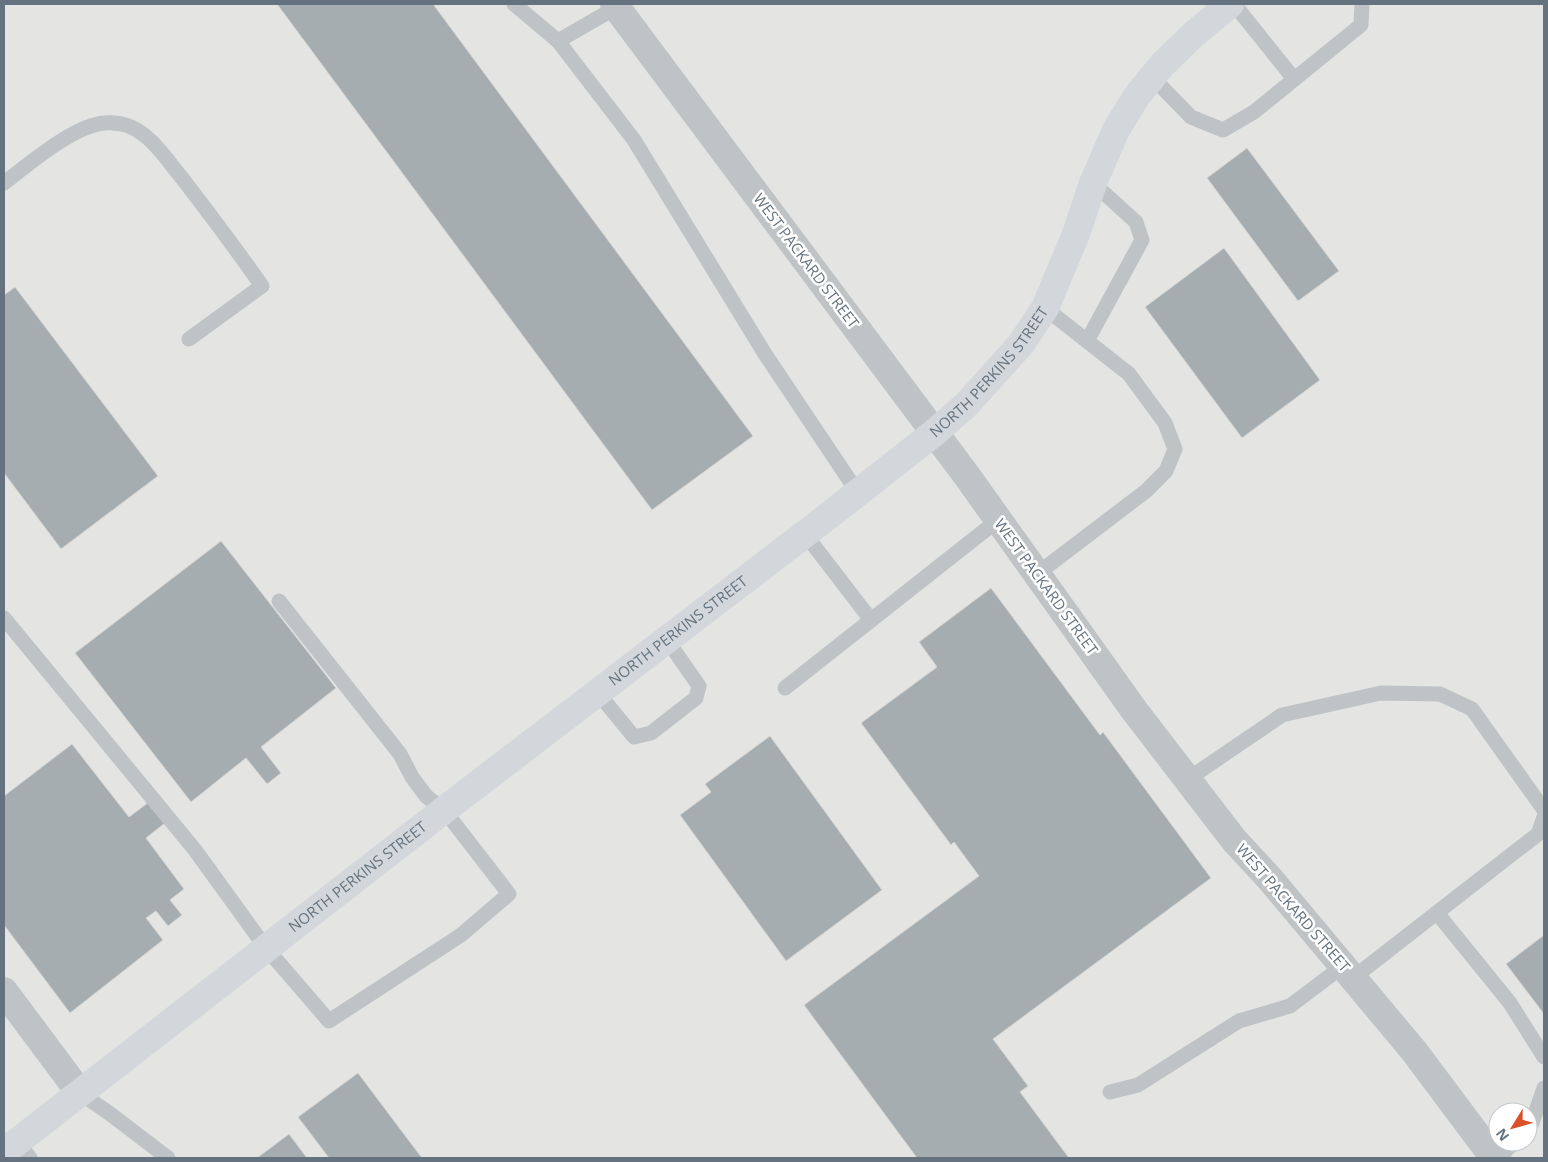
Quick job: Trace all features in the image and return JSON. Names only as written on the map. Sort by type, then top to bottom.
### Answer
[{"type":"street","name":"NORTH PERKINS STREET","points":[[17,1151],[80,1093],[444,810],[858,493],[934,433],[967,404],[1002,367],[1045,308],[1076,234],[1093,183],[1116,130],[1136,97],[1163,64],[1193,35],[1230,4]]},
{"type":"street","name":"WEST PACKARD STREET","points":[[616,6],[934,433],[1134,710],[1234,840],[1270,879],[1414,1051],[1494,1158]]},
{"type":"street","points":[[4,991],[80,1093]]},
{"type":"lane","points":[[514,4],[558,41],[634,140],[765,354],[858,493]]},
{"type":"lane","points":[[1234,4],[1294,79]]},
{"type":"lane","points":[[1152,77],[1191,117],[1223,130],[1254,112],[1361,25],[1362,4]]},
{"type":"lane","points":[[558,41],[616,6]]},
{"type":"lane","points":[[4,182],[35,159],[77,132],[91,126],[105,123],[124,124],[144,134],[157,146],[211,215],[262,286],[188,340]]},
{"type":"lane","points":[[1088,341],[1142,240],[1136,222],[1093,183]]},
{"type":"lane","points":[[1037,574],[1146,492],[1166,471],[1175,449],[1165,423],[1130,374],[1045,308]]},
{"type":"lane","points":[[785,688],[998,520]]},
{"type":"lane","points":[[805,534],[870,620]]},
{"type":"lane","points":[[4,618],[194,850],[266,948],[329,1021],[461,935],[509,894],[444,810],[426,796],[412,777],[400,754],[278,601]]},
{"type":"lane","points":[[598,693],[634,737],[651,733],[696,698],[699,686],[667,640]]},
{"type":"lane","points":[[1188,779],[1282,715],[1381,693],[1440,694],[1472,709],[1544,810]]},
{"type":"lane","points":[[1110,1092],[1138,1085],[1240,1022],[1290,1006],[1348,972],[1436,913],[1538,834],[1544,817]]},
{"type":"lane","points":[[1436,913],[1510,1003],[1544,1057]]},
{"type":"lane","points":[[1538,1106],[1544,1088]]},
{"type":"lane","points":[[80,1093],[168,1158]]},
{"type":"shaded area","points":[[4,4],[1544,4],[1544,1158],[4,1158]]},
{"type":"building","points":[[277,4],[433,4],[753,436],[652,510]]},
{"type":"building","points":[[1247,148],[1339,271],[1298,301],[1207,178]]},
{"type":"building","points":[[1224,248],[1320,380],[1242,438],[1145,307]]},
{"type":"building","points":[[15,287],[158,476],[61,549],[4,473],[4,295]]},
{"type":"building","points":[[221,541],[336,688],[261,747],[281,773],[267,784],[246,758],[191,802],[75,653]]},
{"type":"building","points":[[991,588],[1100,735],[1103,732],[1211,878],[993,1039],[1028,1086],[1020,1092],[1069,1158],[917,1158],[804,1005],[979,876],[954,842],[951,845],[861,723],[937,667],[919,642]]},
{"type":"building","points":[[770,736],[882,890],[786,961],[680,815],[711,792],[705,784]]},
{"type":"building","points":[[72,744],[129,817],[149,802],[165,823],[146,838],[184,889],[170,900],[182,915],[168,926],[156,911],[146,918],[163,940],[70,1013],[4,925],[4,796]]},
{"type":"building","points":[[1544,935],[1544,1014],[1506,964]]},
{"type":"building","points":[[358,1073],[422,1158],[329,1158],[298,1117]]},
{"type":"building","points":[[289,1134],[307,1158],[257,1158]]}]
